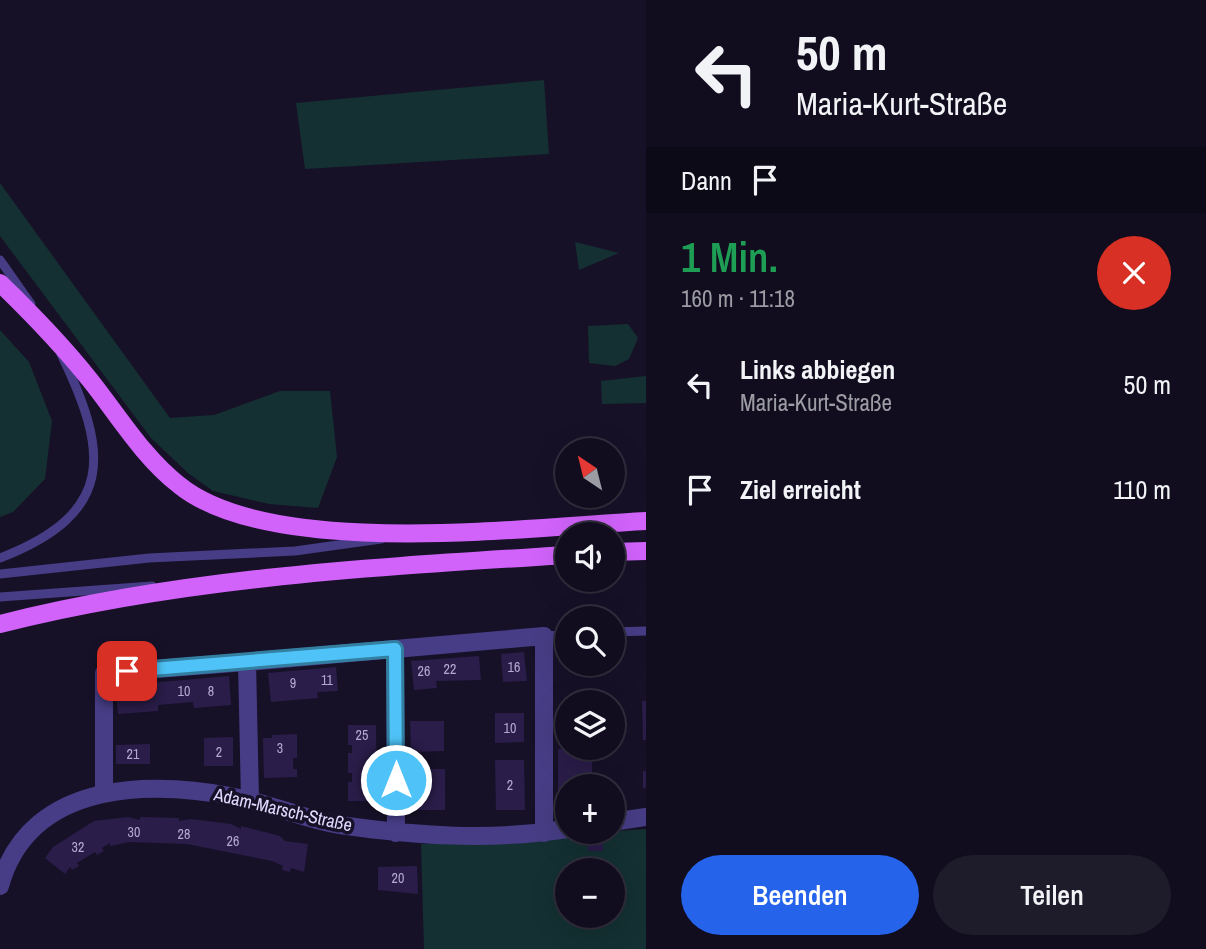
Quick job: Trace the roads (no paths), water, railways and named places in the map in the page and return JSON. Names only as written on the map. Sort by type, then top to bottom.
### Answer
[{"type":"main road","points":[[0,283],[50,331],[153,461],[177,484],[210,506],[259,522],[310,529],[442,531],[646,521]]},
{"type":"main road","points":[[625,552],[646,551]]},
{"type":"main road","points":[[0,624],[95,602],[214,584],[555,556]]},
{"type":"street","points":[[104,792],[104,673],[544,636],[544,833]]},
{"type":"street","points":[[395,649],[396,833]]},
{"type":"street","points":[[247,662],[250,800]]},
{"type":"street","name":"Adam-Marsch-Straße","points":[[0,886],[17,849],[36,828],[57,812],[104,792],[160,789],[219,794],[250,800],[324,823],[396,833],[499,838],[555,831]]},
{"type":"street","points":[[625,820],[646,817]]},
{"type":"lane","points":[[0,260],[50,331],[84,406],[95,442],[93,477],[78,508],[56,531],[0,558]]},
{"type":"lane","points":[[0,574],[149,558],[295,551],[442,531]]},
{"type":"lane","points":[[0,597],[127,586],[214,584]]},
{"type":"lane","points":[[625,632],[646,631]]},
{"type":"lane","points":[[544,636],[555,636]]}]
